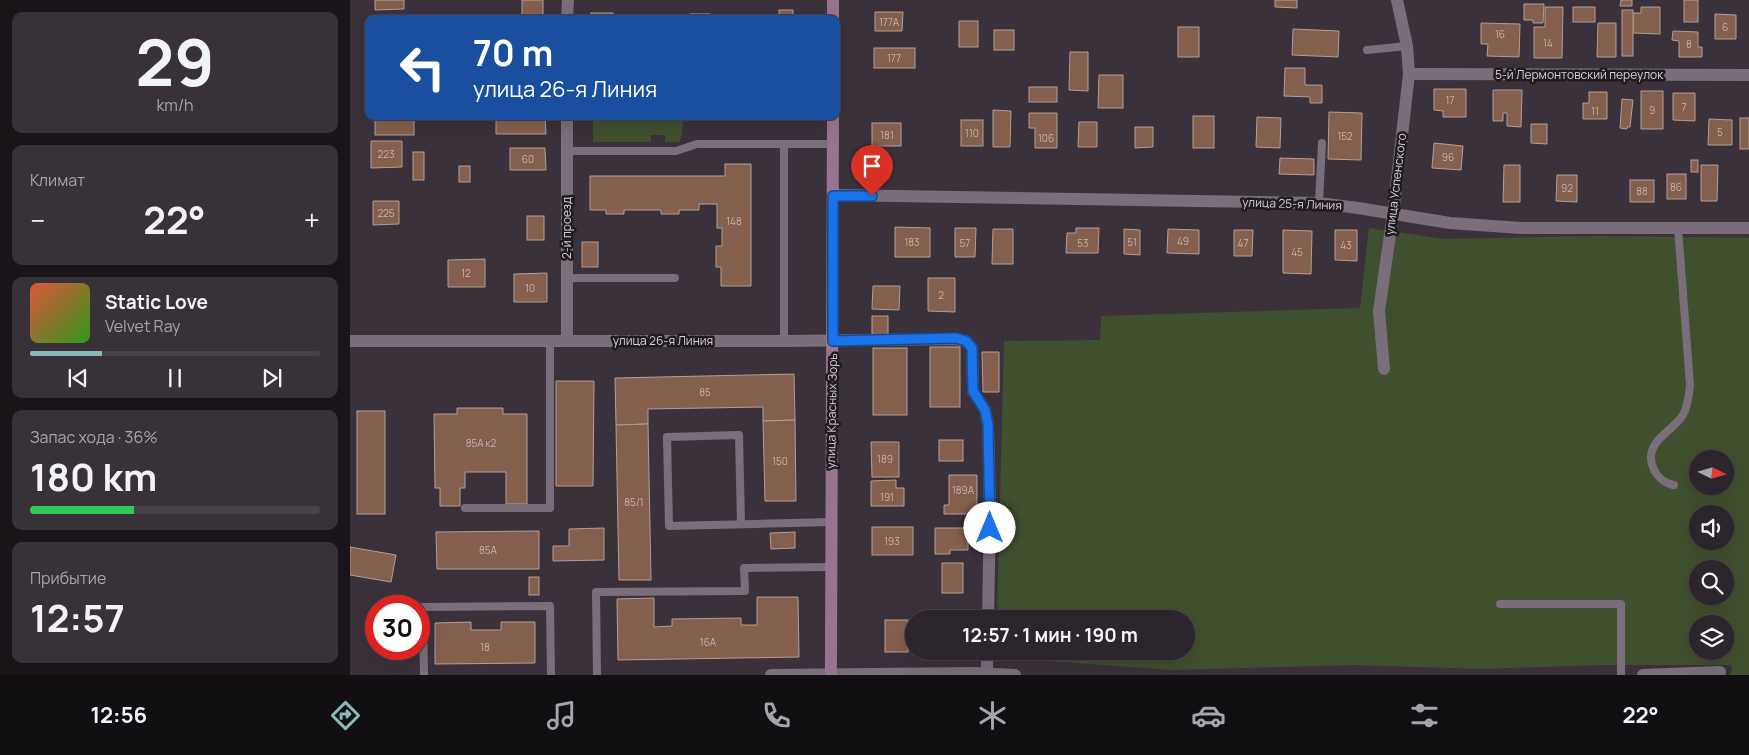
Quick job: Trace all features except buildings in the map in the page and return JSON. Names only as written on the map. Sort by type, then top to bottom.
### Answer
[{"type":"street","points":[[568,0],[568,15]]},
{"type":"street","points":[[833,0],[833,15]]},
{"type":"street","name":"улица Успенского","points":[[1384,369],[1378,311],[1393,214],[1408,74],[1407,46],[1398,0]]},
{"type":"street","name":"5-й Лермонтовский переулок","points":[[1408,74],[1749,75]]},
{"type":"street","name":"2-й проезд","points":[[567,120],[567,340]]},
{"type":"street","name":"улица Красных Зорь","points":[[830,674],[833,120]]},
{"type":"street","name":"улица 25-я Линия","points":[[833,196],[1320,203],[1450,223],[1521,228],[1749,228]]},
{"type":"street","name":"улица 26-я Линия","points":[[350,341],[833,341],[956,338],[966,341],[972,348],[973,391],[985,410],[988,424],[990,510],[988,610]]},
{"type":"street","points":[[987,660],[987,673]]},
{"type":"street","points":[[1643,675],[1720,672]]},
{"type":"street","points":[[771,675],[987,673],[1015,675]]},
{"type":"lane","points":[[1367,50],[1407,46]]},
{"type":"lane","points":[[1320,203],[1322,143]]},
{"type":"lane","points":[[567,151],[676,151],[697,144],[833,144]]},
{"type":"lane","points":[[784,144],[784,341]]},
{"type":"lane","points":[[1674,485],[1665,483],[1658,477],[1653,468],[1652,456],[1655,444],[1683,415],[1688,401],[1690,385],[1678,228]]},
{"type":"lane","points":[[567,278],[675,278]]},
{"type":"lane","points":[[465,508],[550,508],[550,340]]},
{"type":"lane","points":[[741,524],[739,435],[667,437],[669,526],[830,522]]},
{"type":"lane","points":[[597,675],[596,592],[745,591],[744,568],[830,567]]},
{"type":"lane","points":[[1500,604],[1621,604],[1621,675]]},
{"type":"lane","points":[[424,675],[423,607],[541,606],[550,606],[551,675]]},
{"type":"green space","points":[[593,120],[684,120],[679,142],[665,142],[665,135],[651,135],[651,142],[593,142]]},
{"type":"green space","points":[[1369,228],[1444,239],[1598,236],[1749,238],[1749,675],[1729,675],[1732,670],[1731,665],[1603,665],[1482,669],[1353,665],[1171,670],[1036,660],[1195,660],[1195,610],[997,610],[1004,341],[1100,340],[1101,316],[1360,308]]},
{"type":"route","points":[[872,196],[833,196],[833,341],[956,338],[966,341],[972,348],[973,391],[985,410],[988,424],[990,528]]}]
